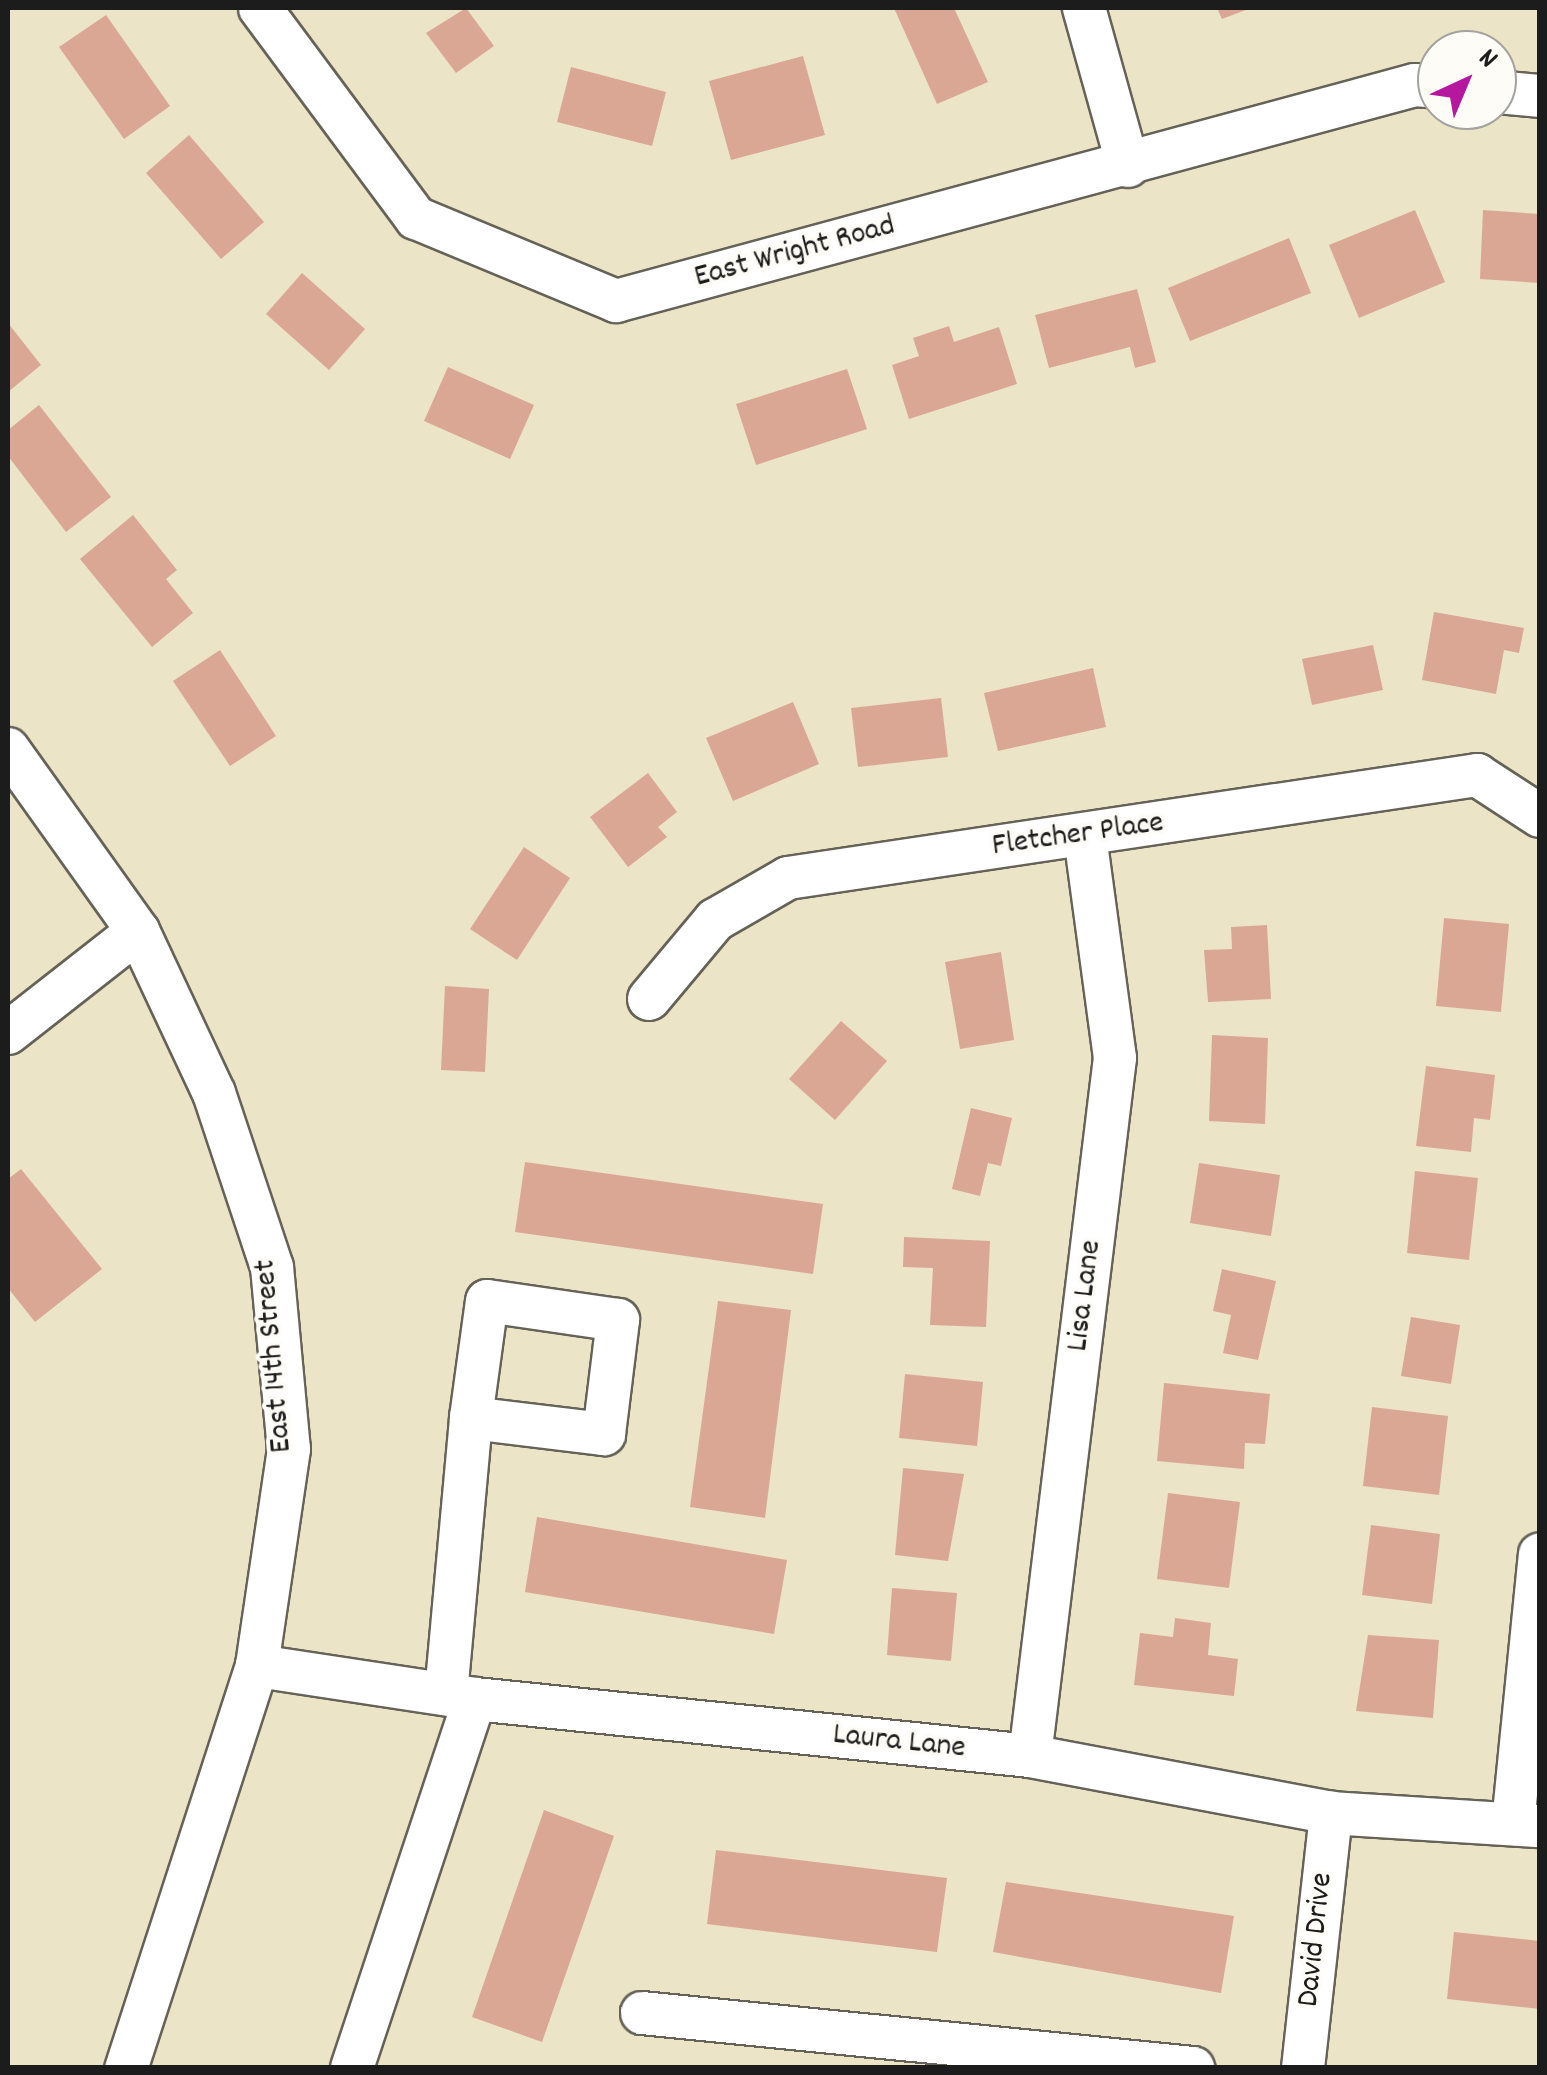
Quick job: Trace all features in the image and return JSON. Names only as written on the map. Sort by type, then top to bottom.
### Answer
[{"type":"street","name":"East Wright Road","points":[[260,8],[416,218],[616,300],[1128,166],[1417,85]]},
{"type":"street","points":[[1084,8],[1128,166]]},
{"type":"street","name":"East 14th Street","points":[[8,749],[138,930],[214,1092],[272,1267],[289,1449],[258,1666],[126,2068]]},
{"type":"street","name":"Fletcher Place","points":[[649,998],[715,920],[788,878],[1478,775],[1540,816]]},
{"type":"street","name":"Lisa Lane","points":[[1030,1756],[1114,1058],[1085,836]]},
{"type":"street","points":[[8,1033],[138,930]]},
{"type":"street","points":[[352,2068],[461,1696],[471,1418]]},
{"type":"street","points":[[1526,1824],[1540,1554]]},
{"type":"street","name":"Laura Lane","points":[[258,1666],[461,1696],[1030,1756],[1331,1813],[1526,1824]]},
{"type":"street","name":"David Drive","points":[[1303,2068],[1331,1813]]},
{"type":"street","points":[[642,2013],[1193,2068]]},
{"type":"building","points":[[466,8],[494,46],[456,73],[426,33]]},
{"type":"building","points":[[894,8],[954,8],[988,82],[937,104]]},
{"type":"building","points":[[1217,8],[1251,8],[1222,19]]},
{"type":"building","points":[[106,15],[170,106],[124,139],[59,47]]},
{"type":"building","points":[[803,56],[825,135],[731,160],[709,81]]},
{"type":"building","points":[[571,67],[666,92],[652,146],[557,122]]},
{"type":"building","points":[[189,135],[264,222],[221,259],[146,173]]},
{"type":"building","points":[[1415,210],[1445,282],[1359,318],[1329,245]]},
{"type":"building","points":[[1483,210],[1540,214],[1540,283],[1480,279]]},
{"type":"building","points":[[1289,238],[1311,293],[1190,341],[1168,288]]},
{"type":"building","points":[[302,273],[365,329],[329,370],[266,314]]},
{"type":"building","points":[[1137,289],[1156,362],[1135,368],[1130,347],[1049,368],[1035,315]]},
{"type":"building","points":[[8,323],[41,365],[8,392]]},
{"type":"building","points":[[949,326],[954,342],[999,327],[1017,384],[909,419],[892,365],[919,356],[913,338]]},
{"type":"building","points":[[448,367],[534,405],[510,459],[424,421]]},
{"type":"building","points":[[847,369],[867,429],[756,465],[736,404]]},
{"type":"building","points":[[39,405],[111,497],[66,532],[8,456],[8,430]]},
{"type":"building","points":[[133,515],[177,570],[166,579],[193,613],[152,647],[80,559]]},
{"type":"building","points":[[1434,612],[1524,628],[1519,653],[1504,650],[1496,694],[1422,680]]},
{"type":"building","points":[[1373,645],[1383,690],[1312,705],[1302,659]]},
{"type":"building","points":[[220,650],[276,736],[230,766],[173,681]]},
{"type":"building","points":[[1093,668],[1106,727],[998,751],[984,693]]},
{"type":"building","points":[[941,698],[948,757],[858,767],[851,708]]},
{"type":"building","points":[[793,702],[819,764],[733,801],[706,738]]},
{"type":"building","points":[[648,773],[677,812],[658,827],[667,837],[628,867],[590,817]]},
{"type":"building","points":[[524,847],[570,878],[517,960],[470,929]]},
{"type":"building","points":[[1444,918],[1509,924],[1501,1012],[1436,1006]]},
{"type":"building","points":[[1267,925],[1271,999],[1208,1002],[1204,950],[1232,949],[1231,927]]},
{"type":"building","points":[[1001,952],[1014,1040],[960,1049],[945,962]]},
{"type":"building","points":[[445,986],[489,989],[485,1072],[441,1070]]},
{"type":"building","points":[[841,1021],[887,1061],[835,1120],[789,1079]]},
{"type":"building","points":[[1212,1035],[1268,1038],[1265,1124],[1209,1121]]},
{"type":"building","points":[[1426,1066],[1495,1075],[1490,1120],[1474,1118],[1471,1152],[1416,1146]]},
{"type":"building","points":[[971,1108],[1012,1118],[1001,1166],[988,1163],[980,1196],[952,1189]]},
{"type":"building","points":[[525,1162],[823,1204],[813,1274],[515,1232]]},
{"type":"building","points":[[1199,1163],[1280,1175],[1271,1236],[1190,1223]]},
{"type":"building","points":[[21,1169],[102,1269],[35,1322],[8,1288],[8,1179]]},
{"type":"building","points":[[1415,1171],[1478,1178],[1469,1260],[1407,1253]]},
{"type":"building","points":[[904,1237],[990,1241],[986,1327],[930,1325],[933,1268],[903,1267]]},
{"type":"building","points":[[1222,1269],[1276,1281],[1258,1360],[1223,1353],[1231,1315],[1213,1311]]},
{"type":"building","points":[[718,1301],[791,1310],[765,1518],[690,1507]]},
{"type":"building","points":[[1411,1317],[1460,1325],[1451,1384],[1401,1376]]},
{"type":"building","points":[[905,1374],[983,1382],[977,1446],[899,1438]]},
{"type":"building","points":[[1164,1383],[1270,1394],[1265,1444],[1245,1443],[1244,1469],[1157,1461]]},
{"type":"building","points":[[1372,1407],[1448,1416],[1439,1495],[1363,1486]]},
{"type":"building","points":[[903,1468],[964,1474],[948,1561],[895,1555]]},
{"type":"building","points":[[1168,1493],[1240,1502],[1229,1588],[1157,1579]]},
{"type":"building","points":[[537,1517],[787,1560],[774,1634],[525,1592]]},
{"type":"building","points":[[1371,1525],[1440,1534],[1432,1604],[1362,1595]]},
{"type":"building","points":[[892,1588],[957,1593],[951,1661],[887,1655]]},
{"type":"building","points":[[1175,1618],[1211,1623],[1208,1655],[1238,1659],[1234,1696],[1134,1685],[1140,1633],[1173,1637]]},
{"type":"building","points":[[1368,1635],[1439,1640],[1433,1718],[1356,1711]]},
{"type":"building","points":[[544,1810],[614,1836],[542,2042],[472,2017]]},
{"type":"building","points":[[716,1850],[947,1878],[937,1952],[707,1924]]},
{"type":"building","points":[[1006,1882],[1234,1916],[1221,1993],[993,1952]]},
{"type":"building","points":[[1454,1932],[1540,1941],[1540,2009],[1447,1999]]}]
